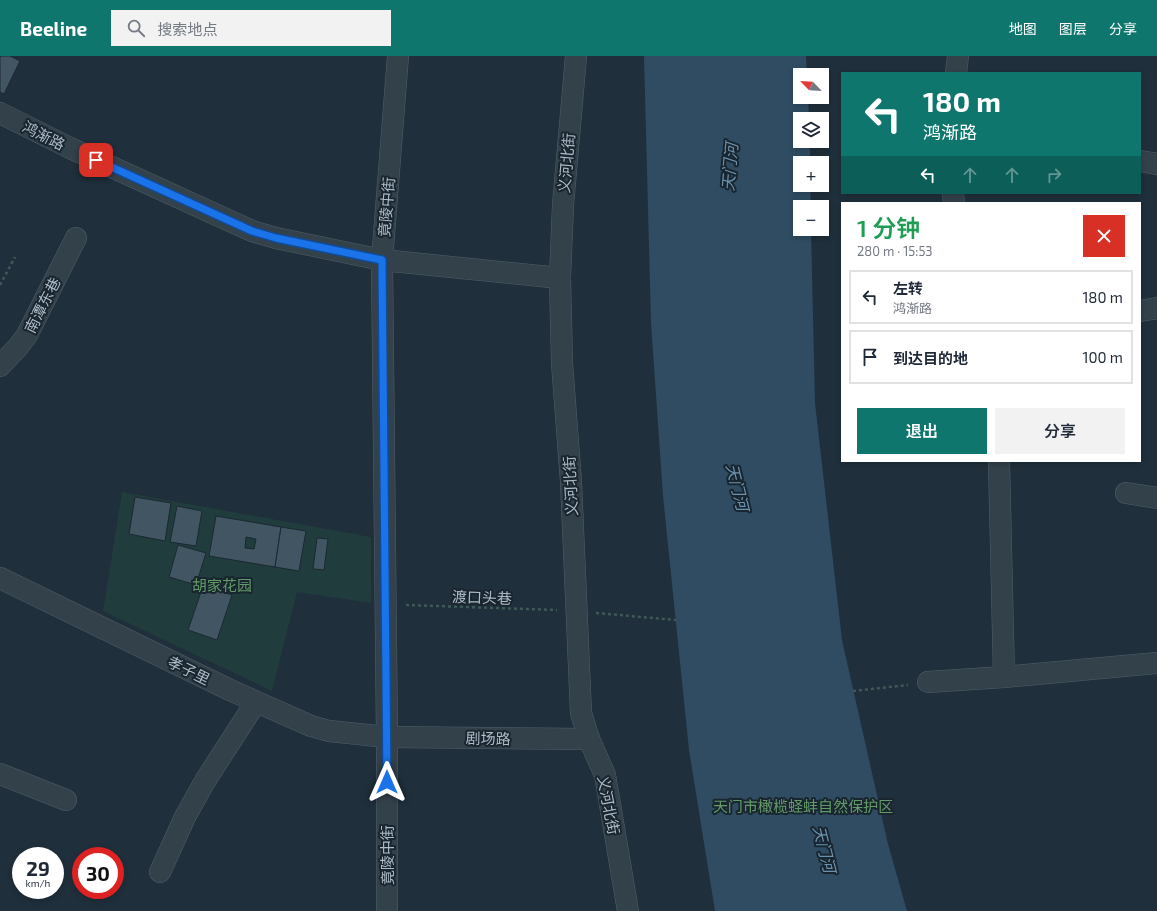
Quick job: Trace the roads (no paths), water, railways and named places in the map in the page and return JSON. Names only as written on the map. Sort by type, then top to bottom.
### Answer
[{"type":"street","name":"竟陵中街","points":[[387,911],[386,604],[382,260],[398,56]]},
{"type":"street","name":"义河北街","points":[[576,56],[563,205],[560,278],[562,363],[570,482],[581,713],[589,739],[605,775],[628,911]]},
{"type":"street","points":[[956,72],[958,56]]},
{"type":"street","name":"鸿渐路","points":[[0,113],[70,148],[252,231],[276,238],[382,260],[560,278]]},
{"type":"street","points":[[1141,160],[1157,164]]},
{"type":"street","name":"南潭东巷","points":[[0,366],[27,335],[76,238]]},
{"type":"street","points":[[1141,311],[1157,308]]},
{"type":"street","points":[[999,462],[1004,677]]},
{"type":"street","points":[[1126,493],[1157,498]]},
{"type":"street","name":"孝子里","points":[[0,578],[256,702],[311,726],[329,731],[387,737]]},
{"type":"street","points":[[928,682],[1004,677],[1157,663]]},
{"type":"street","points":[[160,872],[205,781],[256,702]]},
{"type":"street","name":"剧场路","points":[[387,737],[589,739]]},
{"type":"street","points":[[0,774],[66,800]]},
{"type":"water","name":"天门市橄榄蛏蚌自然保护区","points":[[644,56],[806,56],[807,68],[793,68],[793,104],[808,104],[809,112],[793,112],[793,148],[810,148],[810,156],[793,156],[793,192],[810,192],[811,200],[793,200],[793,236],[811,236],[815,403],[842,640],[888,844],[907,911],[715,911],[689,750],[663,496],[651,323]]},
{"type":"water label","name":"天门河","points":[[729,167]]},
{"type":"water label","name":"天门河","points":[[738,487]]},
{"type":"water label","name":"天门河","points":[[825,849]]},
{"type":"park label","name":"胡家花园","points":[[222,585]]}]
